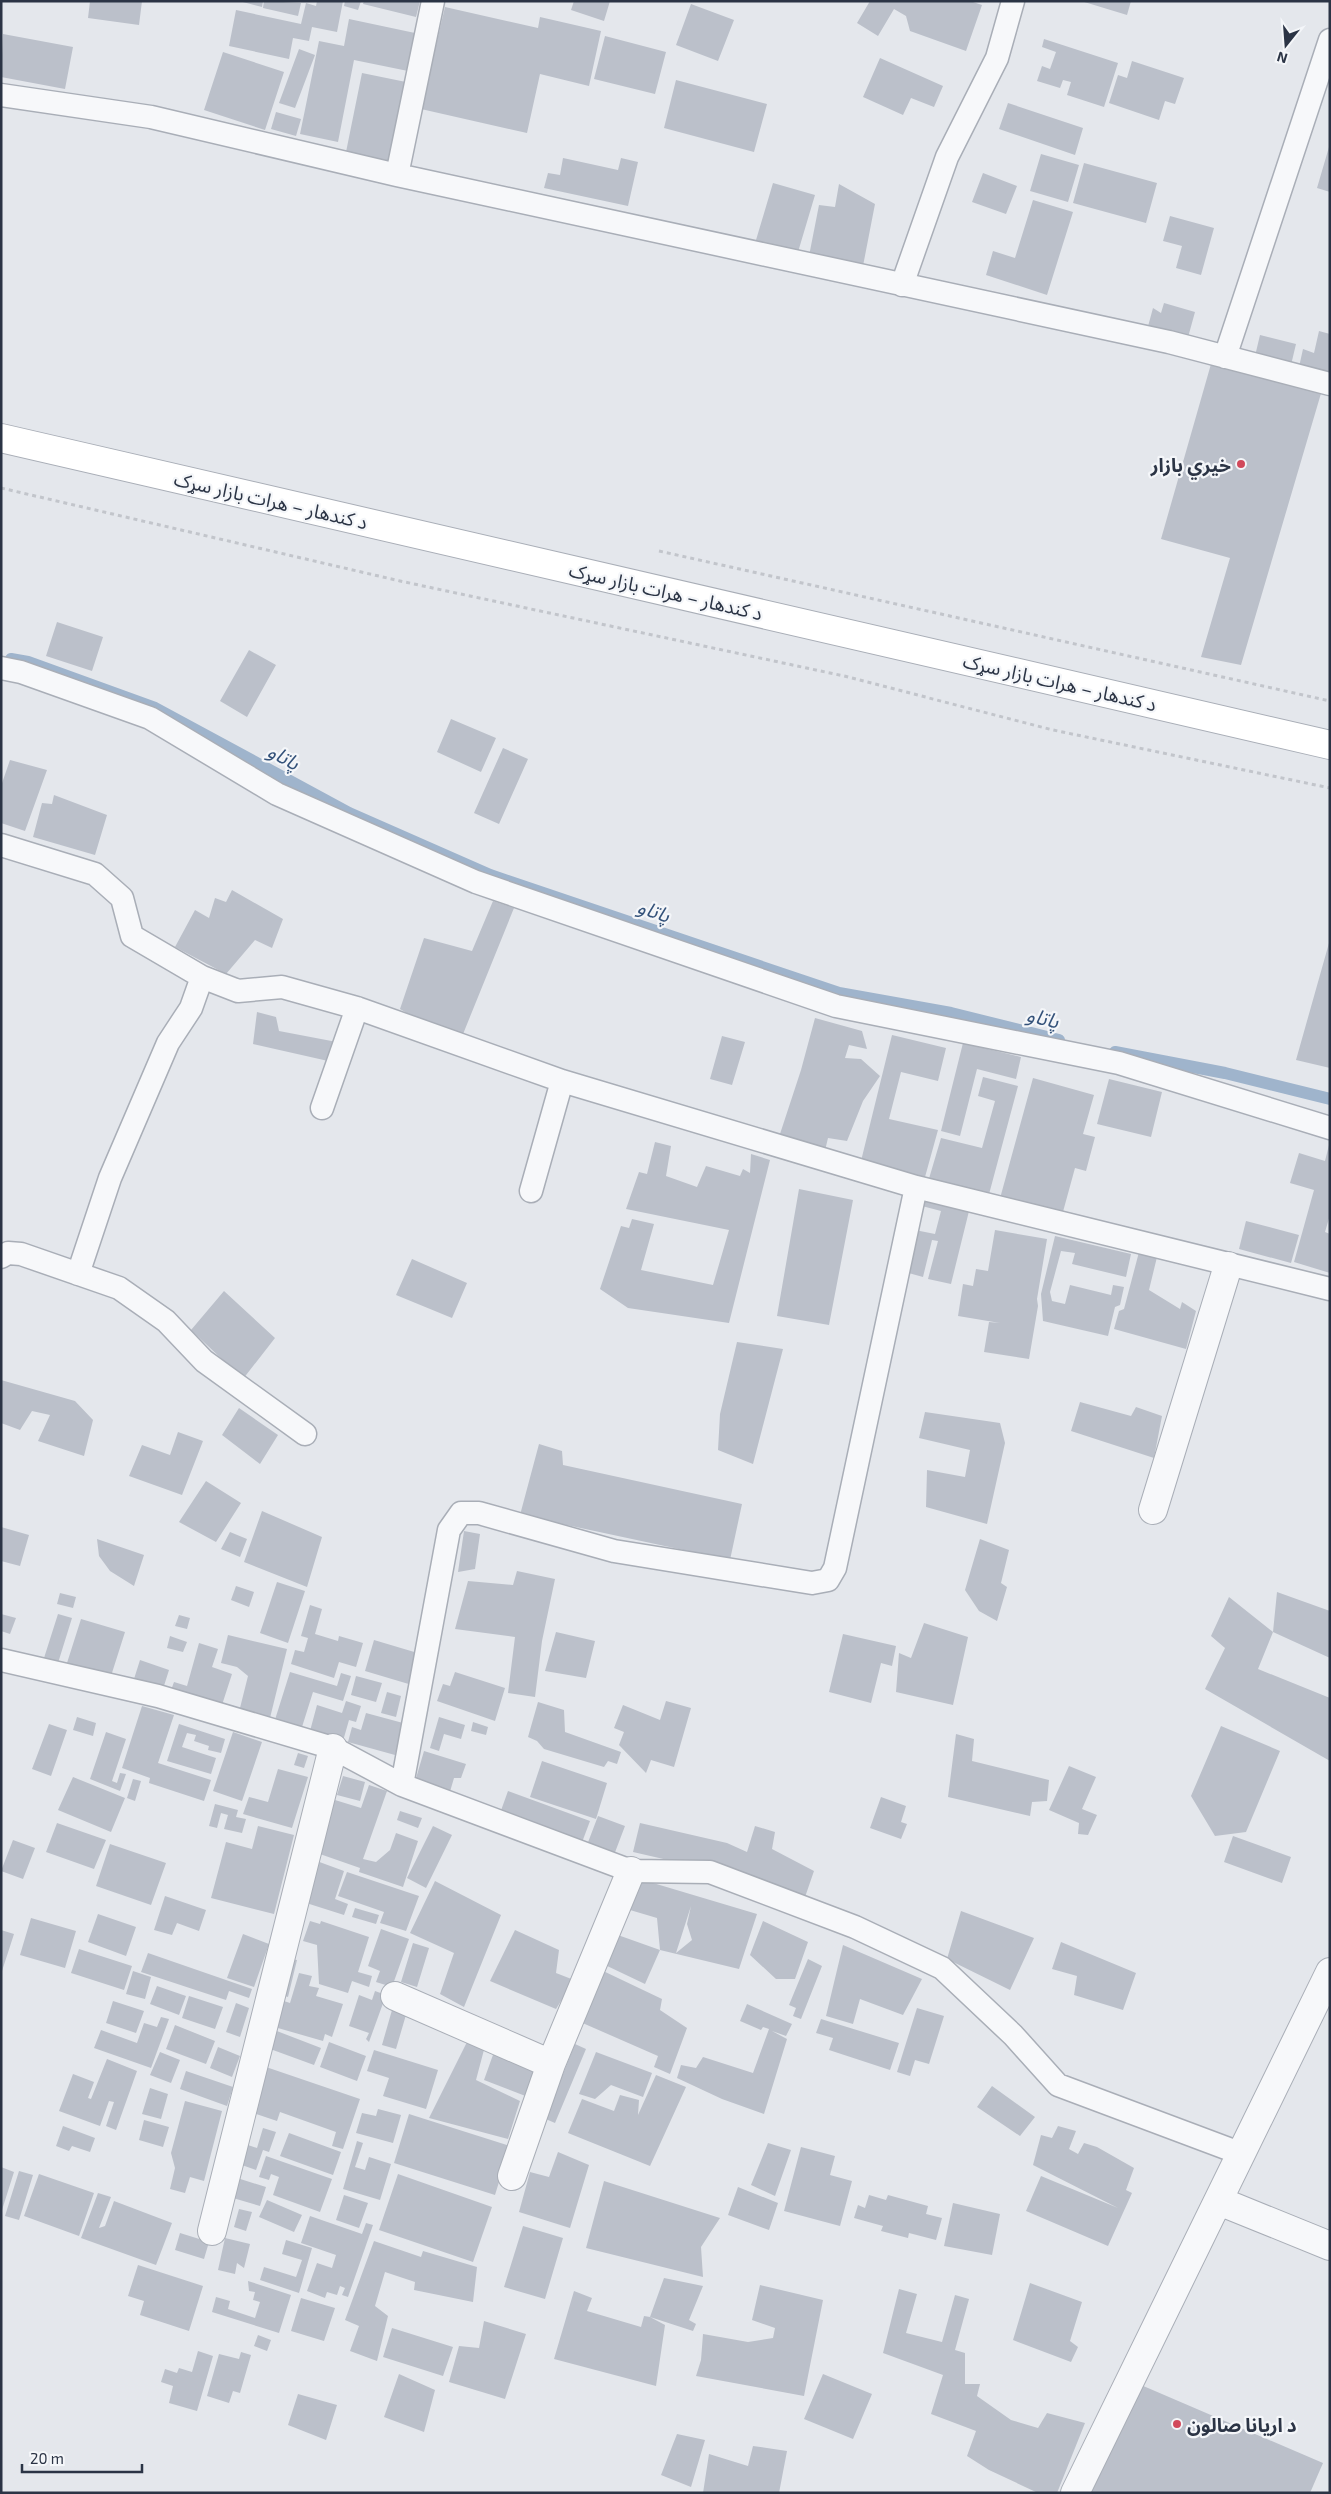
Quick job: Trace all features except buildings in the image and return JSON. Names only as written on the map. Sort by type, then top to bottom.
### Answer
[{"type":"main road","name":"د کندهار – هرات بازار سړک","points":[[1,438],[1330,745]]},
{"type":"street","points":[[1153,1510],[1228,1266]]},
{"type":"street","points":[[212,2232],[333,1748]]},
{"type":"street","points":[[512,2176],[552,2064],[631,1871]]},
{"type":"street","points":[[1075,2493],[1330,1972]]},
{"type":"street","points":[[395,1996],[552,2064]]},
{"type":"street","points":[[1219,2201],[1330,2246]]},
{"type":"lane","points":[[397,175],[433,1]]},
{"type":"lane","points":[[902,286],[947,157],[997,58],[1013,1]]},
{"type":"lane","points":[[1225,357],[1330,40]]},
{"type":"lane","points":[[1,95],[150,117],[397,175],[902,286],[1169,342],[1330,384]]},
{"type":"lane","points":[[1,668],[21,672],[150,718],[277,794],[476,882],[836,1006],[1119,1063],[1330,1128]]},
{"type":"lane","points":[[1,845],[95,874],[122,898],[132,936],[202,977],[238,991],[282,987],[357,1008],[562,1081],[916,1187],[1228,1266],[1330,1289]]},
{"type":"lane","points":[[78,1274],[110,1178],[168,1043],[191,1008],[202,977]]},
{"type":"lane","points":[[322,1108],[357,1008]]},
{"type":"lane","points":[[531,1191],[562,1081]]},
{"type":"lane","points":[[402,1785],[449,1530],[461,1513],[479,1513],[614,1551],[812,1583],[828,1580],[836,1568],[916,1187]]},
{"type":"lane","points":[[1,1257],[8,1253],[21,1254],[119,1288],[158,1316],[204,1360],[305,1434]]},
{"type":"lane","points":[[1,1660],[158,1696],[333,1748],[402,1785],[631,1871],[710,1872],[855,1926],[942,1968],[1013,2034],[1058,2085],[1242,2154]]},
{"type":"path","points":[[1,488],[400,581],[844,676],[1052,730],[1330,788]]},
{"type":"path","points":[[654,550],[1330,701]]},
{"type":"waterway","name":"پاتاو","points":[[11,659],[28,662],[155,708],[349,813],[490,875],[839,993],[951,1013],[1059,1040]]},
{"type":"waterway","name":"پاتاو","points":[[1115,1052],[1225,1073],[1330,1099]]},
{"type":"place","name":"خیري بازار","points":[[1241,464]]},
{"type":"place","name":"د اریانا صالون","points":[[1177,2424]]}]
